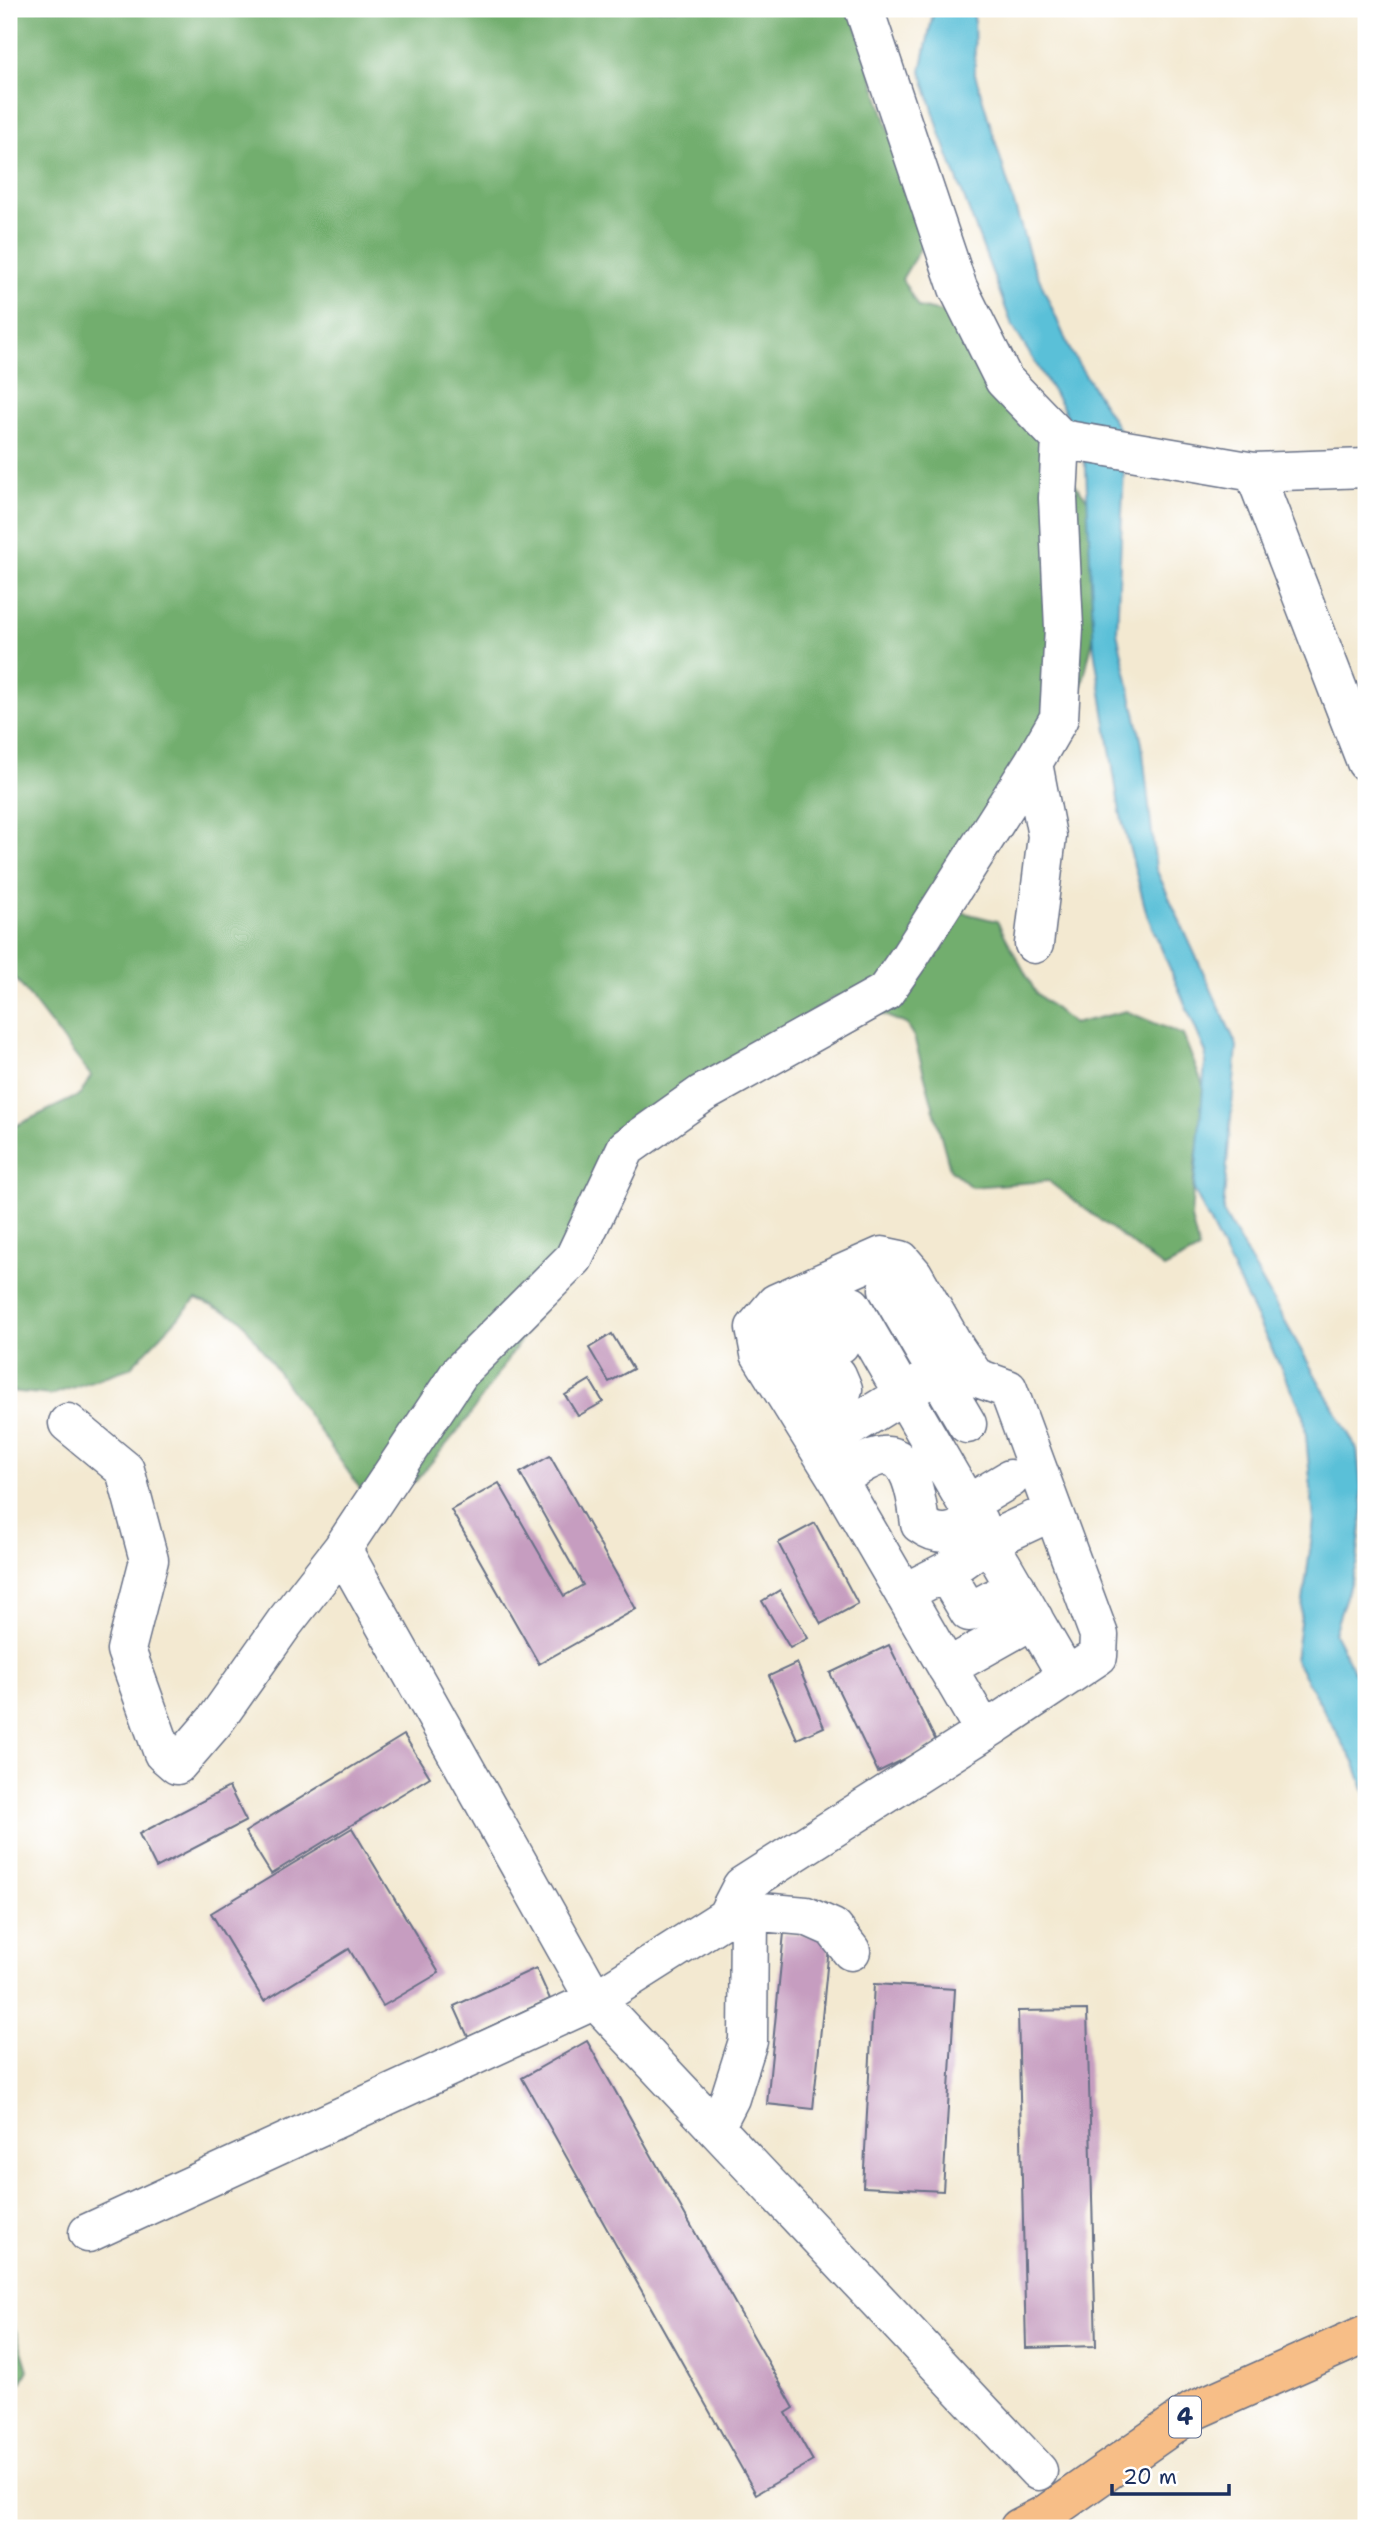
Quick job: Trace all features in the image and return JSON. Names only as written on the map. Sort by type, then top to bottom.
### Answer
[{"type":"main road","name":"4","points":[[1019,2528],[1046,2514],[1193,2411],[1366,2334]]},
{"type":"street","points":[[864,9],[958,288],[1004,380],[1061,439],[1254,472],[1366,468]]},
{"type":"street","points":[[68,1423],[125,1470],[149,1560],[125,1650],[163,1753],[177,1765],[215,1721],[285,1622],[342,1549],[460,1372],[574,1258],[626,1148],[702,1094],[884,992],[910,956],[1059,718],[1064,628],[1058,498],[1061,439]]},
{"type":"street","points":[[1254,472],[1366,762]]},
{"type":"street","points":[[1033,763],[1047,836],[1034,944]]},
{"type":"street","points":[[715,2127],[730,2098],[748,2041],[737,1914],[742,1886],[1098,1656],[1099,1635],[1008,1388],[950,1366],[854,1374],[813,1407],[755,1328],[776,1303],[882,1256],[901,1260],[901,1281],[950,1366],[967,1424],[984,1417],[991,1422],[994,1429],[989,1438],[939,1455]]},
{"type":"street","points":[[774,1353],[852,1306],[901,1281]]},
{"type":"street","points":[[818,1447],[854,1374],[852,1306]]},
{"type":"street","points":[[774,1353],[834,1332],[854,1374],[939,1455],[1066,1675]]},
{"type":"street","points":[[774,1353],[818,1447],[947,1668],[977,1719],[993,1726]]},
{"type":"street","points":[[838,1480],[882,1455],[894,1457],[906,1469],[913,1483],[919,1524],[932,1533],[952,1533],[978,1522],[1054,1511]]},
{"type":"street","points":[[904,1593],[945,1572],[1010,1479]]},
{"type":"street","points":[[342,1549],[595,2000],[1038,2471]]},
{"type":"street","points":[[945,1572],[969,1612],[1025,1603]]},
{"type":"street","points":[[947,1668],[998,1655],[1025,1603]]},
{"type":"street","points":[[88,2233],[595,2000],[737,1914],[806,1916],[833,1928],[851,1951]]},
{"type":"green space","points":[[9,9],[851,9],[924,242],[902,279],[918,307],[957,315],[1048,453],[1088,500],[1094,635],[1072,727],[953,910],[997,921],[1036,993],[1073,1024],[1126,1011],[1183,1035],[1208,1098],[1195,1163],[1191,1218],[1199,1250],[1164,1268],[1048,1181],[971,1187],[950,1169],[914,1037],[906,1024],[837,996],[609,1140],[550,1297],[466,1421],[415,1482],[361,1490],[240,1318],[196,1299],[130,1368],[51,1395],[9,1391],[9,1129],[80,1095],[91,1076],[9,970]]},
{"type":"green space","points":[[9,2310],[28,2370],[9,2405]]},
{"type":"water","points":[[934,9],[974,9],[975,74],[1031,260],[1071,352],[1120,431],[1124,467],[1117,632],[1142,744],[1156,869],[1237,1046],[1223,1212],[1357,1449],[1363,1507],[1357,1562],[1334,1633],[1366,1695],[1366,1795],[1355,1764],[1295,1660],[1314,1521],[1304,1415],[1194,1190],[1206,1053],[1147,915],[1120,812],[1094,649],[1086,468],[1075,430],[1012,325],[941,136],[921,71]]},
{"type":"building","points":[[612,1334],[633,1369],[609,1382],[589,1348]]},
{"type":"building","points":[[590,1380],[603,1402],[578,1416],[565,1395]]},
{"type":"building","points":[[550,1456],[636,1609],[539,1664],[451,1510],[499,1483],[564,1596],[583,1585],[520,1473]]},
{"type":"building","points":[[815,1523],[858,1604],[821,1624],[778,1543]]},
{"type":"building","points":[[780,1590],[808,1638],[790,1648],[762,1601]]},
{"type":"building","points":[[889,1645],[937,1743],[878,1772],[830,1673]]},
{"type":"building","points":[[797,1663],[824,1727],[797,1739],[769,1676]]},
{"type":"building","points":[[404,1735],[430,1777],[271,1874],[245,1832]]},
{"type":"building","points":[[229,1787],[246,1821],[156,1868],[139,1834]]},
{"type":"building","points":[[352,1828],[439,1973],[383,2006],[349,1949],[264,2001],[211,1913]]},
{"type":"building","points":[[784,1933],[830,1937],[813,2109],[767,2104]]},
{"type":"building","points":[[536,1968],[550,1999],[468,2037],[454,2006]]},
{"type":"building","points":[[874,1984],[955,1989],[943,2191],[863,2187]]},
{"type":"building","points":[[1087,2010],[1096,2346],[1026,2348],[1018,2011]]},
{"type":"building","points":[[587,2041],[794,2408],[786,2413],[813,2461],[756,2494],[522,2078]]}]
